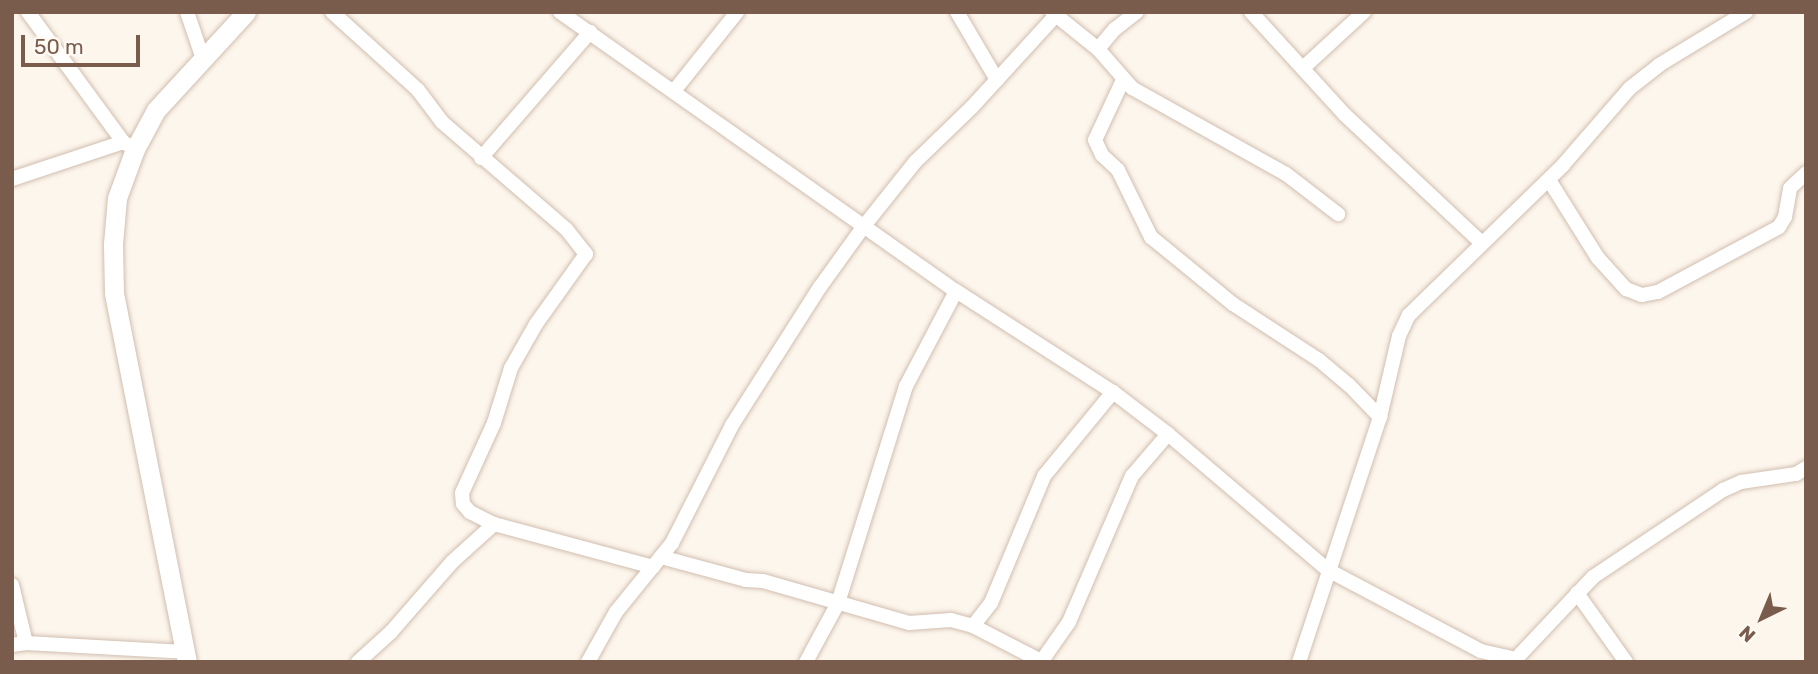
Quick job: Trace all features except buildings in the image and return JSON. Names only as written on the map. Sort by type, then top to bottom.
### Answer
[{"type":"street","points":[[29,12],[129,146]]},
{"type":"street","points":[[187,12],[203,59]]},
{"type":"street","points":[[12,585],[19,644],[186,657],[114,293],[113,244],[117,198],[129,146],[156,110],[246,12]]},
{"type":"street","points":[[332,12],[418,90],[442,122],[567,230],[581,244],[586,254],[536,324],[511,368],[494,423],[462,493],[463,503],[470,512],[494,524],[657,562],[763,581],[909,623],[951,620],[973,626],[1041,662],[1069,622],[1132,476],[1168,434]]},
{"type":"street","points":[[560,12],[956,291],[1113,392],[1168,434],[1328,570],[1481,651],[1514,661],[1594,577],[1723,490],[1741,482],[1796,474],[1806,468]]},
{"type":"street","points":[[674,91],[737,12]]},
{"type":"street","points":[[957,12],[997,80]]},
{"type":"street","points":[[1098,49],[1115,29],[1137,12]]},
{"type":"street","points":[[1251,12],[1345,115],[1482,243]]},
{"type":"street","points":[[1303,68],[1364,12]]},
{"type":"street","points":[[1299,662],[1380,417],[1399,336],[1409,315],[1549,180],[1630,88],[1658,65],[1746,12]]},
{"type":"street","points":[[588,662],[616,612],[681,528],[732,425],[820,287],[915,162],[997,80],[1053,14],[1098,49],[1123,79],[1178,115],[1286,174],[1338,214]]},
{"type":"street","points":[[481,158],[590,32]]},
{"type":"street","points":[[1123,79],[1095,140],[1102,155],[1118,170],[1151,237],[1233,304],[1329,368],[1380,417]]},
{"type":"street","points":[[12,179],[129,146]]},
{"type":"street","points":[[1549,180],[1598,258],[1626,289],[1642,295],[1658,292],[1779,227],[1785,218],[1790,188],[1806,173]]},
{"type":"street","points":[[806,662],[838,603],[906,386],[956,291]]},
{"type":"street","points":[[973,626],[991,603],[1044,476],[1113,392]]},
{"type":"street","points":[[358,662],[391,632],[452,562],[494,524]]},
{"type":"street","points":[[1577,593],[1626,662]]}]
